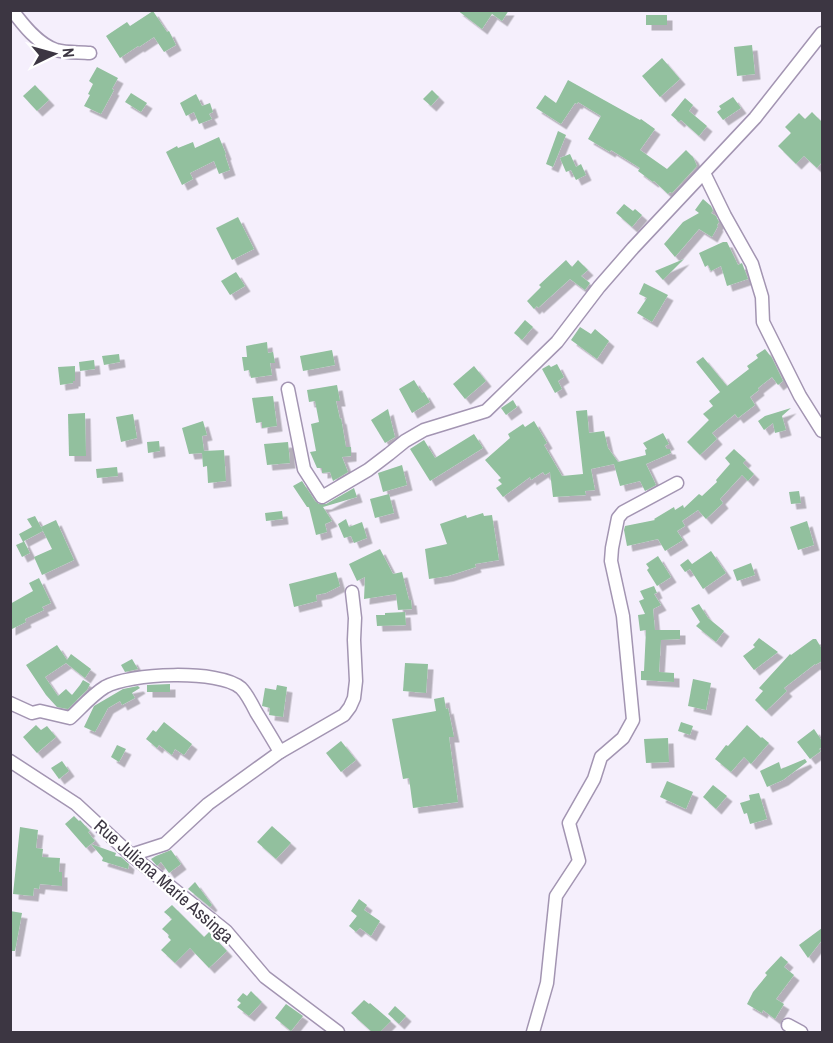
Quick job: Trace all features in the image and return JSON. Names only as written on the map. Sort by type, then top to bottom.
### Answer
[{"type":"street","points":[[12,10],[27,29],[55,50],[90,53]]},
{"type":"street","points":[[288,389],[304,469],[322,497],[368,470],[405,441],[424,430],[486,411],[557,342],[599,286],[755,118],[822,33]]},
{"type":"street","points":[[704,173],[724,216],[752,264],[762,297],[763,322],[800,396],[822,430]]},
{"type":"street","points":[[533,1032],[547,983],[556,896],[579,861],[569,823],[594,779],[601,757],[623,738],[633,720],[624,616],[611,561],[618,518],[622,512],[677,483]]},
{"type":"street","points":[[131,855],[165,844],[208,804],[280,752],[344,715],[354,698],[356,681],[355,618],[352,592]]},
{"type":"street","points":[[10,703],[32,713],[40,711],[70,718],[106,687],[133,678],[167,675],[214,677],[240,688],[280,752]]},
{"type":"street","name":"Rue Juliana Marie Assinga","points":[[10,761],[76,804],[131,855],[226,931],[265,977],[338,1032]]},
{"type":"street","points":[[788,1025],[801,1032]]},
{"type":"building","points":[[457,10],[509,10],[502,21],[492,14],[482,29]]},
{"type":"building","points":[[153,11],[167,32],[169,31],[176,45],[164,52],[154,37],[120,58],[106,36],[127,22],[130,26]]},
{"type":"building","points":[[646,15],[667,15],[667,25],[646,25]]},
{"type":"building","points":[[752,45],[755,74],[737,76],[734,47]]},
{"type":"building","points":[[662,58],[680,79],[660,97],[642,76]]},
{"type":"building","points":[[97,67],[118,78],[101,114],[84,106],[93,84],[89,81]]},
{"type":"building","points":[[568,80],[641,119],[655,129],[640,150],[667,169],[686,150],[693,157],[697,166],[672,193],[668,194],[638,171],[640,168],[588,139],[601,116],[578,102],[561,124],[536,108],[545,95],[556,103]]},
{"type":"building","points":[[35,85],[49,100],[37,111],[23,96]]},
{"type":"building","points":[[432,90],[439,97],[431,106],[423,99]]},
{"type":"building","points":[[131,93],[147,103],[141,112],[125,102]]},
{"type":"building","points":[[196,94],[202,106],[210,103],[213,112],[209,114],[212,119],[199,124],[194,112],[186,116],[180,103]]},
{"type":"building","points":[[733,97],[741,108],[723,120],[717,112],[721,109],[719,106]]},
{"type":"building","points":[[685,98],[693,105],[689,111],[707,126],[699,136],[681,120],[679,122],[671,115]]},
{"type":"building","points":[[812,112],[822,122],[822,162],[817,168],[804,156],[796,164],[778,146],[791,133],[785,127],[799,113],[805,119]]},
{"type":"building","points":[[558,131],[566,135],[553,167],[546,164]]},
{"type":"building","points":[[219,137],[230,170],[219,174],[214,161],[190,173],[193,179],[182,185],[166,152],[177,146],[178,148],[193,142],[195,148]]},
{"type":"building","points":[[570,154],[576,167],[581,164],[586,175],[576,180],[571,170],[566,172],[560,158]]},
{"type":"building","points":[[703,199],[711,206],[713,211],[711,213],[716,216],[718,226],[712,237],[699,229],[675,257],[664,244],[683,222],[699,213],[695,210]]},
{"type":"building","points":[[624,204],[642,215],[632,227],[616,213]]},
{"type":"building","points":[[238,217],[254,249],[232,260],[216,228]]},
{"type":"building","points":[[727,242],[738,265],[742,263],[748,279],[727,286],[721,266],[711,271],[708,265],[705,267],[699,253]]},
{"type":"building","points":[[684,259],[663,280],[655,271]]},
{"type":"building","points":[[566,260],[572,267],[578,260],[588,270],[581,276],[590,283],[585,290],[570,279],[534,309],[527,301],[541,287],[539,285]]},
{"type":"building","points":[[236,272],[245,286],[230,295],[221,281]]},
{"type":"building","points":[[644,283],[668,295],[652,322],[637,313],[647,298],[639,294]]},
{"type":"building","points":[[525,320],[533,327],[522,340],[514,333]]},
{"type":"building","points":[[580,327],[591,334],[595,329],[609,341],[597,359],[571,340]]},
{"type":"building","points":[[267,342],[268,353],[273,352],[275,363],[270,363],[272,375],[251,378],[249,370],[244,371],[242,357],[247,357],[246,346]]},
{"type":"building","points":[[765,349],[783,381],[778,385],[772,377],[758,388],[759,390],[750,397],[755,405],[738,418],[735,414],[712,433],[717,439],[700,455],[687,442],[709,420],[703,414],[713,406],[709,401],[720,392],[696,362],[703,357],[727,386],[749,369],[747,366],[758,358],[756,355]]},
{"type":"building","points":[[332,350],[335,365],[303,371],[300,356]]},
{"type":"building","points":[[119,354],[120,362],[104,365],[102,356]]},
{"type":"building","points":[[94,360],[95,369],[80,371],[79,362]]},
{"type":"building","points":[[557,364],[564,377],[558,381],[562,389],[555,393],[542,369]]},
{"type":"building","points":[[75,366],[75,381],[60,385],[58,367]]},
{"type":"building","points":[[474,366],[486,381],[465,399],[453,384]]},
{"type":"building","points":[[414,380],[430,402],[412,413],[399,389]]},
{"type":"building","points":[[337,385],[340,401],[336,401],[346,447],[351,447],[351,456],[342,457],[348,472],[333,481],[330,472],[322,473],[322,468],[317,468],[310,452],[316,451],[311,424],[319,422],[315,401],[309,402],[307,390]]},
{"type":"building","points":[[273,396],[277,426],[262,428],[262,422],[256,423],[252,398]]},
{"type":"building","points":[[513,400],[517,407],[506,415],[501,408]]},
{"type":"building","points":[[791,408],[782,416],[786,430],[775,433],[773,423],[764,430],[758,421],[765,416]]},
{"type":"building","points":[[388,409],[395,437],[385,443],[371,420]]},
{"type":"building","points":[[587,410],[589,433],[604,431],[608,448],[618,462],[646,455],[645,450],[647,449],[643,443],[663,433],[669,444],[665,446],[670,449],[671,453],[646,464],[656,485],[645,491],[640,481],[620,486],[614,464],[591,469],[595,490],[585,491],[586,495],[553,497],[550,472],[545,475],[543,472],[531,480],[530,477],[503,497],[496,488],[502,484],[498,480],[501,478],[485,460],[510,438],[508,434],[523,424],[525,427],[534,421],[547,443],[544,445],[562,476],[583,474],[576,411]]},
{"type":"building","points":[[85,413],[86,456],[69,456],[68,414]]},
{"type":"building","points":[[133,414],[137,438],[121,442],[116,417]]},
{"type":"building","points":[[203,421],[207,435],[202,436],[204,451],[224,450],[226,481],[208,483],[207,466],[203,467],[202,453],[189,454],[182,428]]},
{"type":"building","points":[[474,434],[483,448],[430,481],[410,449],[424,440],[435,458]]},
{"type":"building","points":[[159,441],[160,451],[148,453],[147,442]]},
{"type":"building","points":[[288,442],[290,463],[267,465],[264,444]]},
{"type":"building","points":[[734,449],[746,460],[743,463],[754,474],[748,481],[742,475],[720,499],[723,503],[706,519],[698,510],[682,521],[685,526],[677,531],[683,540],[665,551],[658,539],[627,546],[625,526],[655,520],[674,507],[675,510],[683,505],[684,508],[699,494],[702,496],[717,482],[716,480],[730,464],[725,458]]},
{"type":"building","points":[[402,465],[407,485],[383,492],[378,473]]},
{"type":"building","points":[[117,467],[118,476],[97,478],[96,469]]},
{"type":"building","points":[[302,481],[319,504],[326,504],[354,488],[357,497],[323,507],[332,521],[325,524],[327,532],[316,535],[309,507],[293,486]]},
{"type":"building","points":[[799,491],[801,503],[791,504],[789,492]]},
{"type":"building","points":[[389,494],[394,513],[375,518],[370,499]]},
{"type":"building","points":[[282,511],[283,519],[266,521],[265,513]]},
{"type":"building","points":[[483,513],[484,516],[492,515],[499,560],[475,564],[476,567],[429,579],[425,549],[447,544],[440,524],[466,515],[467,518]]},
{"type":"building","points":[[35,516],[43,531],[24,541],[30,553],[22,557],[16,545],[23,542],[19,534],[32,527],[27,519]]},
{"type":"building","points":[[346,519],[349,527],[362,522],[367,538],[354,543],[351,536],[344,538],[338,524]]},
{"type":"building","points":[[56,520],[74,560],[42,575],[34,557],[52,549],[41,527]]},
{"type":"building","points":[[807,521],[814,545],[798,550],[790,527]]},
{"type":"building","points":[[380,549],[393,574],[402,572],[412,609],[398,610],[396,594],[364,599],[365,577],[357,581],[349,564]]},
{"type":"building","points":[[711,551],[726,573],[703,589],[690,569],[685,572],[680,565],[688,559],[692,564]]},
{"type":"building","points":[[658,556],[671,577],[657,586],[646,564]]},
{"type":"building","points":[[751,563],[755,575],[737,581],[733,570]]},
{"type":"building","points":[[336,572],[340,586],[316,595],[317,601],[294,607],[289,584]]},
{"type":"building","points":[[39,578],[51,603],[42,607],[44,610],[25,619],[26,622],[10,630],[10,604],[33,591],[29,583]]},
{"type":"building","points":[[654,586],[657,593],[654,594],[661,605],[653,609],[655,630],[680,630],[680,639],[661,640],[659,672],[674,673],[674,682],[641,680],[641,671],[644,671],[646,630],[640,631],[638,615],[645,614],[639,601],[644,599],[640,591]]},
{"type":"building","points":[[699,604],[708,618],[724,631],[716,642],[696,626],[700,622],[691,608]]},
{"type":"building","points":[[405,612],[406,625],[377,626],[376,615]]},
{"type":"building","points":[[759,638],[778,652],[754,670],[743,656],[755,647],[753,645]]},
{"type":"building","points":[[816,639],[822,649],[822,661],[784,688],[787,691],[766,711],[755,700],[763,691],[759,688],[790,654]]},
{"type":"building","points":[[57,645],[67,660],[71,654],[91,669],[85,678],[66,663],[45,677],[58,696],[66,689],[72,695],[83,680],[90,684],[68,709],[57,707],[26,665]]},
{"type":"building","points":[[132,659],[138,669],[125,672],[121,665]]},
{"type":"building","points":[[405,663],[428,664],[426,693],[403,691]]},
{"type":"building","points":[[693,679],[711,683],[706,710],[688,706]]},
{"type":"building","points":[[170,684],[170,692],[147,692],[147,685]]},
{"type":"building","points":[[277,685],[287,687],[283,717],[269,715],[270,708],[262,706],[265,688],[276,690]]},
{"type":"building","points":[[138,686],[140,688],[132,693],[135,698],[122,705],[120,701],[108,708],[95,732],[84,727],[94,706],[123,689]]},
{"type":"building","points":[[444,697],[454,737],[449,737],[458,802],[413,808],[409,778],[403,779],[392,719],[436,711],[434,699]]},
{"type":"building","points":[[164,722],[192,744],[184,755],[175,749],[172,755],[159,745],[157,748],[146,739]]},
{"type":"building","points":[[681,722],[693,726],[690,735],[678,731]]},
{"type":"building","points":[[36,725],[41,730],[47,726],[56,737],[37,753],[23,737]]},
{"type":"building","points":[[747,725],[769,743],[751,764],[744,757],[731,772],[715,759]]},
{"type":"building","points":[[814,729],[822,741],[822,747],[819,749],[821,751],[810,759],[797,742]]},
{"type":"building","points":[[668,738],[669,762],[646,763],[644,739]]},
{"type":"building","points":[[341,741],[356,760],[341,772],[326,753]]},
{"type":"building","points":[[117,745],[126,749],[119,762],[111,757]]},
{"type":"building","points":[[805,759],[807,762],[783,780],[767,787],[760,771],[779,762],[781,769]]},
{"type":"building","points":[[62,761],[69,771],[59,779],[51,768]]},
{"type":"building","points":[[667,781],[693,792],[686,809],[660,797]]},
{"type":"building","points":[[713,785],[727,796],[716,809],[703,797]]},
{"type":"building","points":[[759,793],[767,819],[750,824],[747,813],[744,814],[740,803],[750,800],[749,795]]},
{"type":"building","points":[[74,816],[90,831],[88,832],[95,841],[86,848],[65,824]]},
{"type":"building","points":[[272,826],[291,843],[276,859],[257,842]]},
{"type":"building","points":[[20,827],[38,830],[36,848],[43,849],[42,857],[60,858],[59,872],[62,872],[62,886],[40,884],[39,889],[34,888],[33,896],[13,894]]},
{"type":"building","points":[[91,844],[116,853],[115,856],[121,857],[129,864],[128,869],[102,861],[103,858]]},
{"type":"building","points":[[171,850],[181,864],[169,873],[161,862],[157,866],[151,859]]},
{"type":"building","points":[[195,882],[212,905],[210,907],[188,889]]},
{"type":"building","points":[[359,899],[367,905],[364,910],[380,921],[371,936],[360,928],[356,932],[349,926],[357,916],[351,911]]},
{"type":"building","points":[[172,905],[204,937],[209,932],[227,951],[209,968],[190,948],[175,963],[161,950],[171,940],[162,929],[172,919],[164,912]]},
{"type":"building","points":[[10,911],[22,913],[15,951],[10,951]]},
{"type":"building","points":[[822,928],[822,940],[808,958],[799,945]]},
{"type":"building","points":[[781,956],[788,962],[784,967],[794,975],[776,999],[784,1004],[775,1019],[763,1010],[762,1013],[747,1004],[753,992],[767,975],[765,973]]},
{"type":"building","points":[[251,991],[262,1002],[249,1016],[237,1007],[241,1003],[237,1000],[243,993],[247,996]]},
{"type":"building","points":[[364,1000],[391,1021],[380,1032],[372,1032],[351,1013]]},
{"type":"building","points":[[286,1004],[303,1016],[291,1031],[275,1018]]},
{"type":"building","points":[[395,1006],[406,1016],[399,1024],[388,1014]]}]
